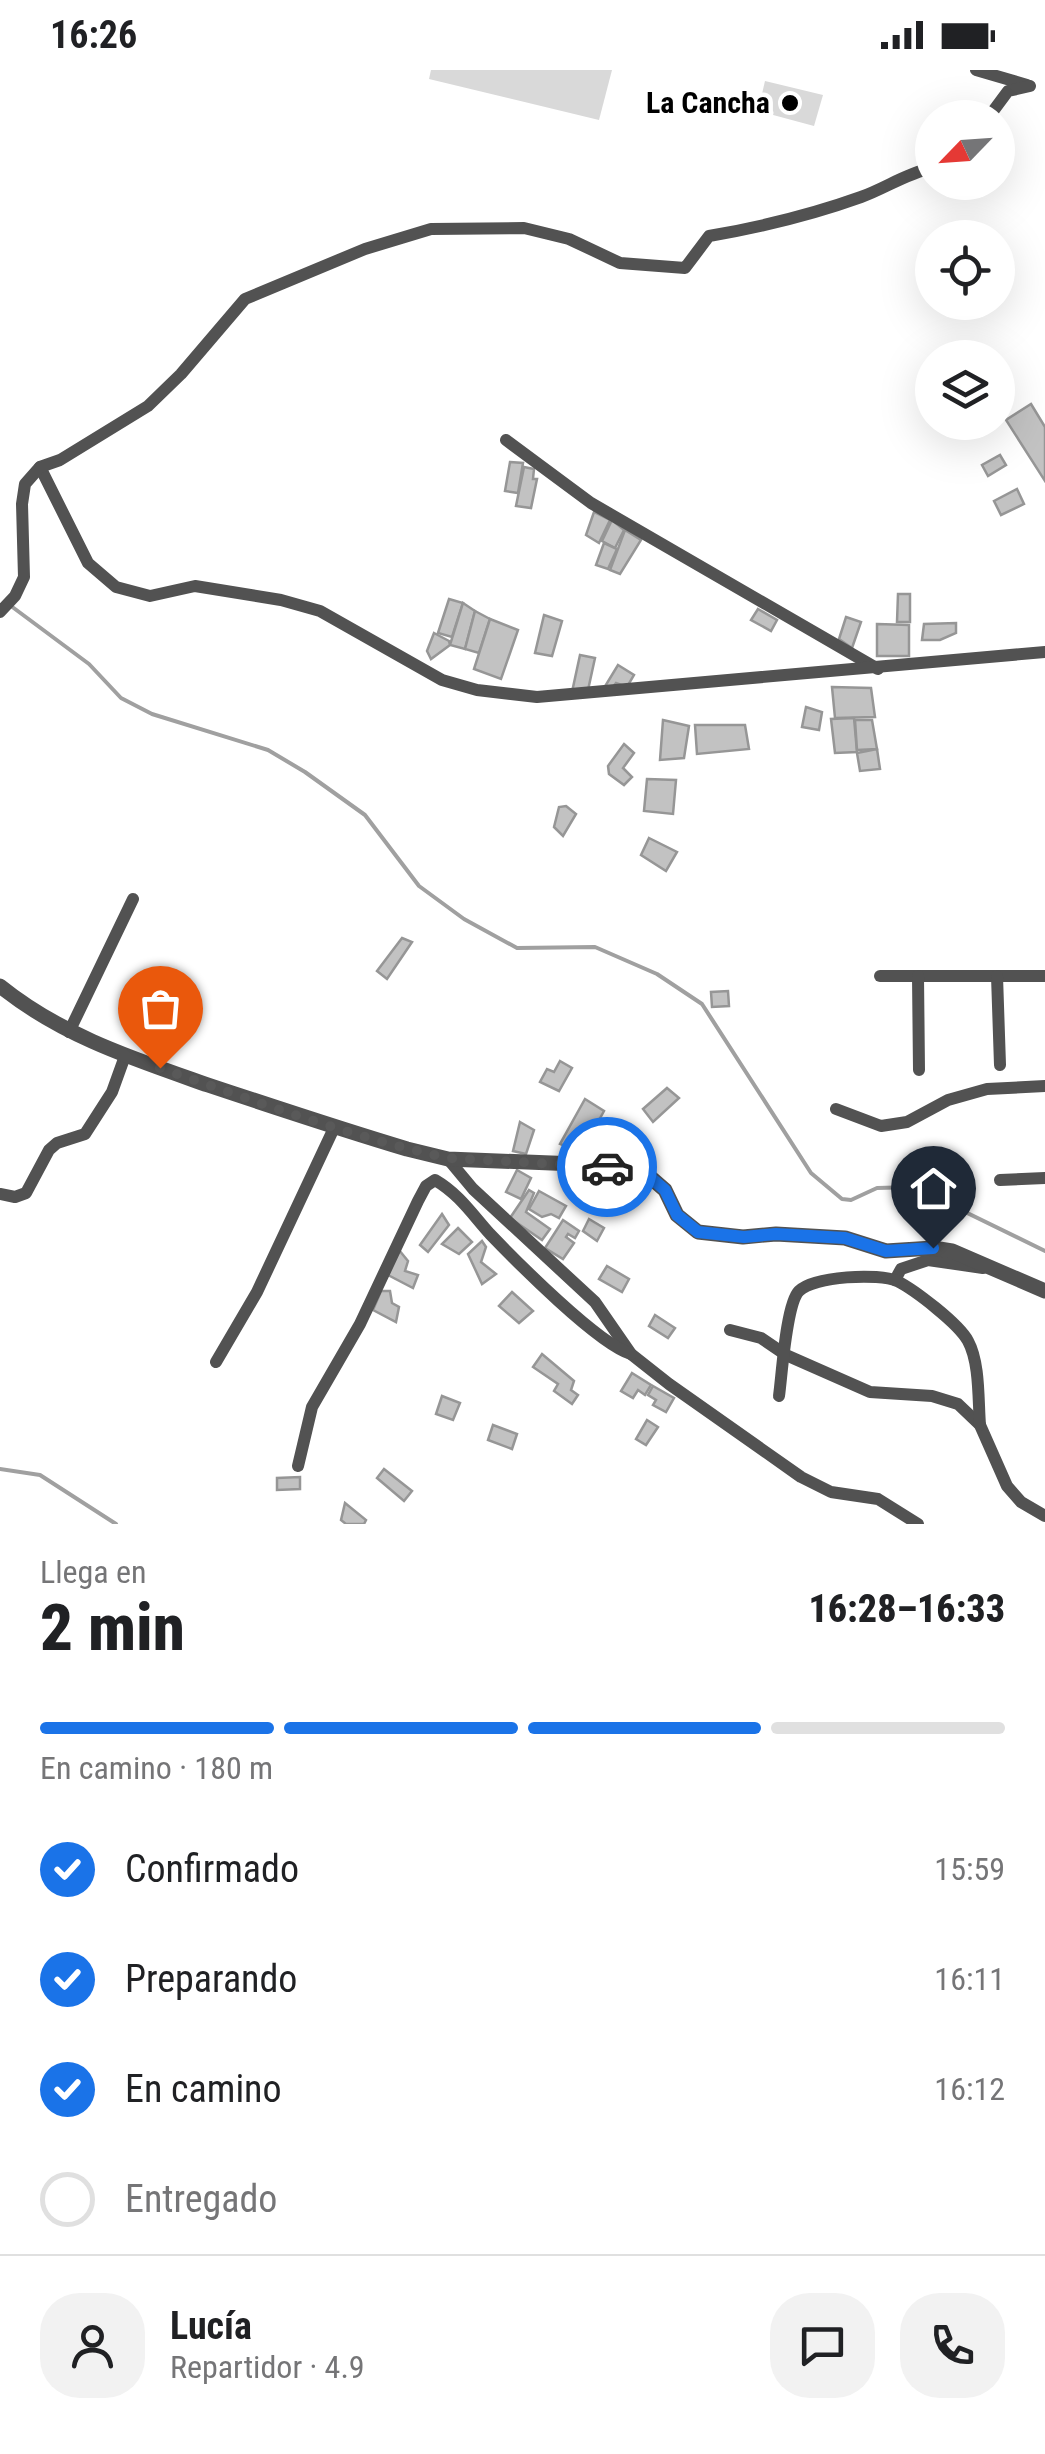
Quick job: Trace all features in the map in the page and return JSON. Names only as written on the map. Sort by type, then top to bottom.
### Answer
[{"type":"street","points":[[976,70],[1030,86],[1008,91],[1001,100]]},
{"type":"street","points":[[3,610],[24,577],[25,484],[40,467],[60,460],[148,406],[182,374],[245,299],[365,249],[430,230],[524,228],[569,239],[620,263],[685,268],[709,236],[824,210],[884,189],[915,171]]},
{"type":"street","points":[[506,440],[591,502],[880,669]]},
{"type":"street","points":[[40,467],[88,564],[116,588],[150,596],[195,586],[282,600],[320,611],[442,680],[477,690],[537,697],[1045,652]]},
{"type":"street","points":[[69,1032],[133,899]]},
{"type":"street","points":[[880,976],[1045,976]]},
{"type":"street","points":[[918,976],[919,1070]]},
{"type":"street","points":[[997,976],[1000,1065]]},
{"type":"street","points":[[0,986],[32,1011],[69,1032],[125,1056],[452,1165],[601,1166],[650,1177],[665,1190],[677,1215],[698,1232],[744,1237],[776,1234],[845,1238],[886,1251],[952,1251],[1045,1291]]},
{"type":"street","points":[[0,1194],[14,1197],[26,1192],[49,1150],[57,1143],[85,1134],[112,1092],[125,1056]]},
{"type":"street","points":[[836,1108],[882,1126],[907,1122],[948,1100],[987,1088],[1045,1086]]},
{"type":"street","points":[[216,1362],[257,1292],[334,1128]]},
{"type":"street","points":[[450,1189],[452,1165]]},
{"type":"street","points":[[452,1165],[595,1302],[631,1354]]},
{"type":"street","points":[[1000,1180],[1045,1178]]},
{"type":"street","points":[[298,1466],[312,1406],[360,1324],[426,1186],[435,1180],[450,1189],[491,1234],[618,1350],[631,1354],[801,1477],[832,1492],[878,1499],[918,1524]]},
{"type":"street","points":[[895,1280],[901,1269],[928,1260],[1000,1271]]},
{"type":"street","points":[[778,1396],[792,1306],[799,1291],[812,1284],[850,1276],[895,1280],[960,1330],[969,1343],[980,1425],[1007,1486],[1020,1502],[1045,1516]]},
{"type":"street","points":[[730,1330],[761,1338],[786,1355],[870,1392],[932,1396],[958,1404],[980,1425]]},
{"type":"shaded area","points":[[431,70],[612,70],[599,120],[429,79]]},
{"type":"shaded area","name":"La Cancha","points":[[765,81],[823,95],[814,126],[758,111]]},
{"type":"building","points":[[1031,404],[1045,427],[1045,481],[1015,434],[1015,414]]},
{"type":"building","points":[[1000,455],[1006,465],[988,476],[982,465]]},
{"type":"building","points":[[510,462],[523,463],[518,493],[505,491]]},
{"type":"building","points":[[524,467],[534,469],[533,479],[537,479],[531,508],[516,506]]},
{"type":"building","points":[[1017,489],[1024,504],[1001,515],[994,501]]},
{"type":"building","points":[[594,512],[610,520],[599,543],[586,535]]},
{"type":"building","points":[[612,520],[624,530],[615,548],[602,541]]},
{"type":"building","points":[[625,530],[641,540],[620,574],[610,570]]},
{"type":"building","points":[[604,543],[617,549],[608,569],[596,565]]},
{"type":"building","points":[[898,594],[910,594],[910,622],[897,622]]},
{"type":"building","points":[[449,599],[463,603],[452,637],[438,633]]},
{"type":"building","points":[[463,603],[475,611],[465,649],[450,645]]},
{"type":"building","points":[[758,609],[777,620],[771,631],[751,620]]},
{"type":"building","points":[[475,611],[490,619],[479,653],[465,649]]},
{"type":"building","points":[[544,615],[562,621],[552,656],[535,653]]},
{"type":"building","points":[[846,617],[861,622],[852,648],[839,639]]},
{"type":"building","points":[[490,619],[518,630],[501,679],[474,669]]},
{"type":"building","points":[[956,623],[956,633],[940,640],[922,640],[924,624]]},
{"type":"building","points":[[877,624],[909,625],[909,656],[877,656]]},
{"type":"building","points":[[434,633],[450,645],[431,659],[427,651]]},
{"type":"building","points":[[580,655],[595,658],[588,690],[572,692]]},
{"type":"building","points":[[618,665],[634,675],[627,687],[616,683],[612,688],[604,688]]},
{"type":"building","points":[[832,687],[871,688],[875,717],[835,718]]},
{"type":"building","points":[[806,707],[822,712],[819,730],[802,727]]},
{"type":"building","points":[[854,718],[857,752],[835,753],[831,719]]},
{"type":"building","points":[[663,720],[689,726],[684,758],[660,760]]},
{"type":"building","points":[[855,720],[872,720],[877,749],[857,750]]},
{"type":"building","points":[[695,725],[745,725],[749,749],[697,754]]},
{"type":"building","points":[[624,744],[634,753],[623,768],[632,777],[624,785],[609,774],[608,766]]},
{"type":"building","points":[[877,749],[880,769],[860,771],[857,753]]},
{"type":"building","points":[[647,779],[676,780],[673,814],[644,811]]},
{"type":"building","points":[[566,806],[576,814],[563,836],[554,827],[559,807]]},
{"type":"building","points":[[649,838],[677,852],[666,871],[641,855]]},
{"type":"building","points":[[402,938],[412,942],[387,979],[377,971]]},
{"type":"building","points":[[728,991],[729,1006],[712,1007],[711,992]]},
{"type":"building","points":[[560,1061],[572,1068],[559,1091],[540,1082],[547,1069],[554,1072]]},
{"type":"building","points":[[667,1088],[679,1098],[653,1122],[643,1109]]},
{"type":"building","points":[[585,1099],[604,1111],[581,1153],[560,1144]]},
{"type":"building","points":[[520,1122],[534,1130],[526,1154],[513,1151]]},
{"type":"building","points":[[517,1170],[531,1178],[521,1199],[506,1192]]},
{"type":"building","points":[[529,1190],[534,1193],[526,1212],[550,1229],[542,1240],[510,1218]]},
{"type":"building","points":[[539,1191],[566,1206],[559,1218],[551,1214],[542,1217],[529,1209]]},
{"type":"building","points":[[442,1214],[449,1225],[428,1252],[420,1245]]},
{"type":"building","points":[[589,1219],[604,1228],[597,1241],[583,1231]]},
{"type":"building","points":[[563,1220],[579,1231],[575,1238],[568,1234],[566,1237],[574,1243],[563,1259],[545,1248]]},
{"type":"building","points":[[458,1228],[472,1242],[459,1254],[442,1244]]},
{"type":"building","points":[[482,1241],[486,1247],[481,1262],[496,1274],[482,1284],[468,1254]]},
{"type":"building","points":[[399,1250],[408,1261],[405,1271],[418,1275],[413,1288],[388,1275]]},
{"type":"building","points":[[607,1266],[629,1279],[622,1292],[599,1279]]},
{"type":"building","points":[[381,1291],[390,1291],[392,1303],[399,1307],[396,1322],[373,1310]]},
{"type":"building","points":[[512,1292],[533,1311],[519,1323],[499,1306]]},
{"type":"building","points":[[655,1315],[675,1328],[668,1338],[649,1326]]},
{"type":"building","points":[[542,1354],[574,1381],[571,1390],[578,1395],[572,1404],[554,1391],[558,1384],[533,1367]]},
{"type":"building","points":[[632,1373],[651,1385],[645,1395],[638,1390],[633,1398],[621,1391]]},
{"type":"building","points":[[653,1386],[674,1398],[666,1412],[653,1405],[656,1400],[648,1395]]},
{"type":"building","points":[[442,1396],[460,1403],[453,1420],[436,1414]]},
{"type":"building","points":[[647,1420],[658,1427],[646,1445],[636,1439]]},
{"type":"building","points":[[493,1425],[517,1434],[512,1449],[488,1440]]},
{"type":"building","points":[[384,1469],[412,1491],[404,1501],[377,1478]]},
{"type":"building","points":[[300,1477],[300,1489],[277,1490],[277,1478]]},
{"type":"building","points":[[345,1503],[366,1520],[364,1524],[346,1524],[341,1520]]},
{"type":"waterway","points":[[11,606],[89,664],[121,698],[152,714],[268,750],[305,772],[365,815],[419,886],[464,919],[517,948],[595,947],[657,974],[702,1004],[811,1173],[842,1199],[851,1200],[877,1188],[914,1187],[1045,1251]]},
{"type":"waterway","points":[[0,1469],[40,1475],[116,1524]]},
{"type":"way so far","points":[[160,1068],[334,1128],[428,1154],[607,1167]]},
{"type":"place","name":"La Cancha","points":[[790,103]]},
{"type":"route","points":[[607,1167],[650,1177],[665,1190],[677,1215],[698,1232],[744,1237],[776,1234],[845,1238],[886,1251],[933,1248]]}]
